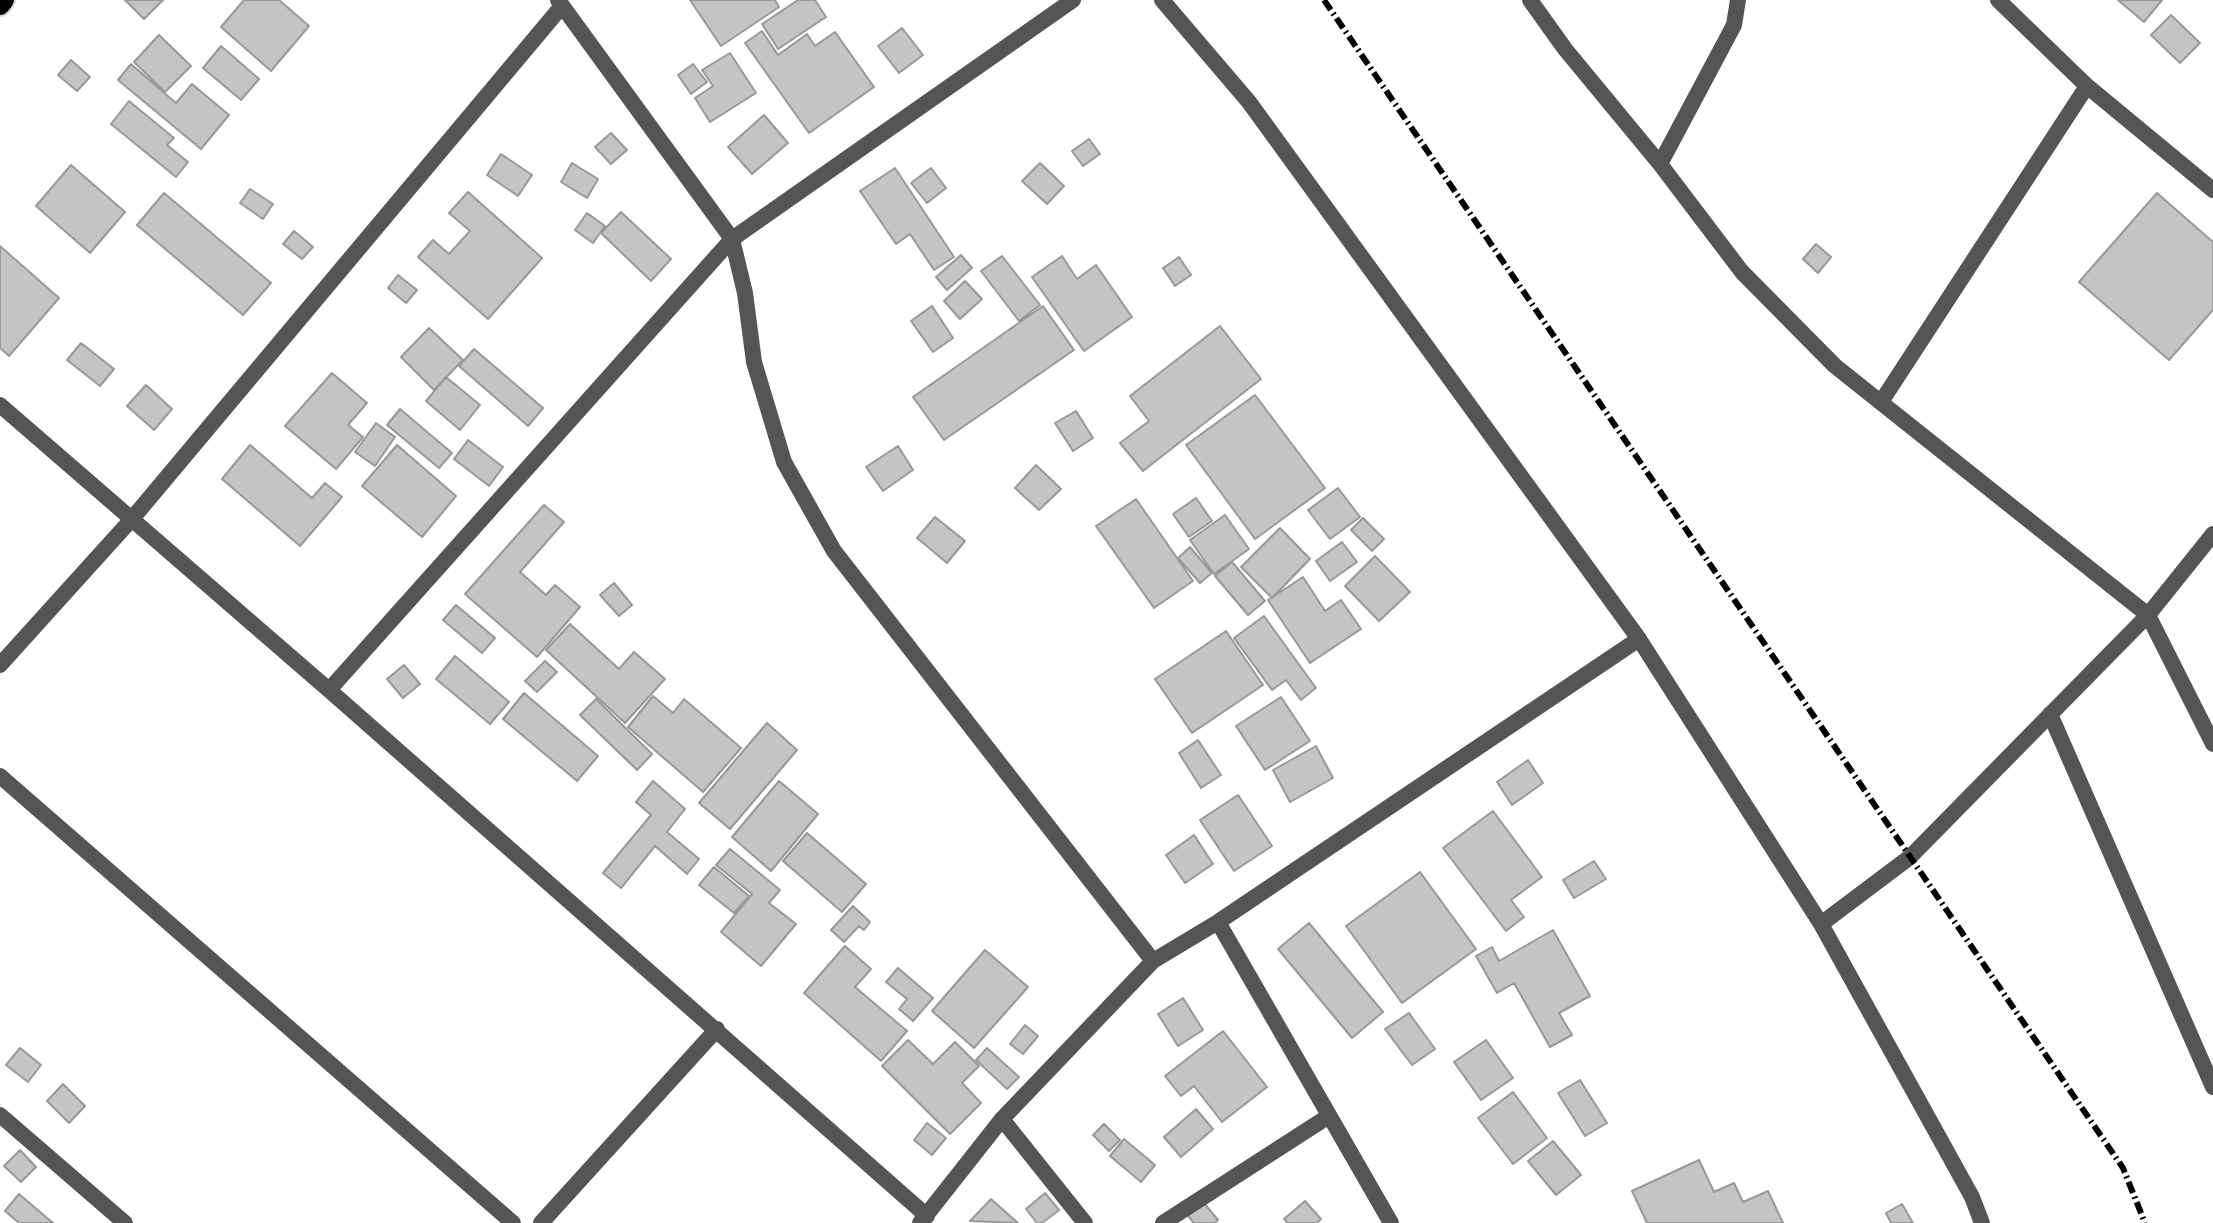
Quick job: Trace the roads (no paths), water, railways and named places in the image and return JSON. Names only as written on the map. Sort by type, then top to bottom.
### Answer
[{"type":"main road","points":[[0,5],[4,0]]},
{"type":"street","points":[[329,690],[732,239],[1073,0]]},
{"type":"street","points":[[1162,0],[1249,102],[1639,639],[1821,924],[1972,1197],[1982,1223]]},
{"type":"street","points":[[1530,0],[1565,49],[1660,164],[1742,272],[1835,366],[2148,615],[2213,744]]},
{"type":"street","points":[[1660,164],[1734,25],[1738,0]]},
{"type":"street","points":[[1998,0],[2087,86],[2213,190]]},
{"type":"street","points":[[0,665],[131,520],[560,3],[732,239],[745,293],[754,362],[784,462],[834,551],[1153,961]]},
{"type":"street","points":[[1881,402],[2087,86]]},
{"type":"street","points":[[0,405],[717,1029],[923,1219],[1002,1119],[1153,961],[1218,922],[1639,639]]},
{"type":"street","points":[[1821,924],[1910,857],[2148,615],[2213,534]]},
{"type":"street","points":[[2050,714],[2213,1087]]},
{"type":"street","points":[[0,776],[513,1223]]},
{"type":"street","points":[[1218,922],[1391,1223]]},
{"type":"street","points":[[541,1223],[717,1029]]},
{"type":"street","points":[[0,1115],[125,1223]]},
{"type":"street","points":[[1163,1223],[1329,1116]]},
{"type":"street","points":[[1002,1119],[1085,1223]]},
{"type":"railway","points":[[1324,0],[2123,1168],[2145,1223]]}]
